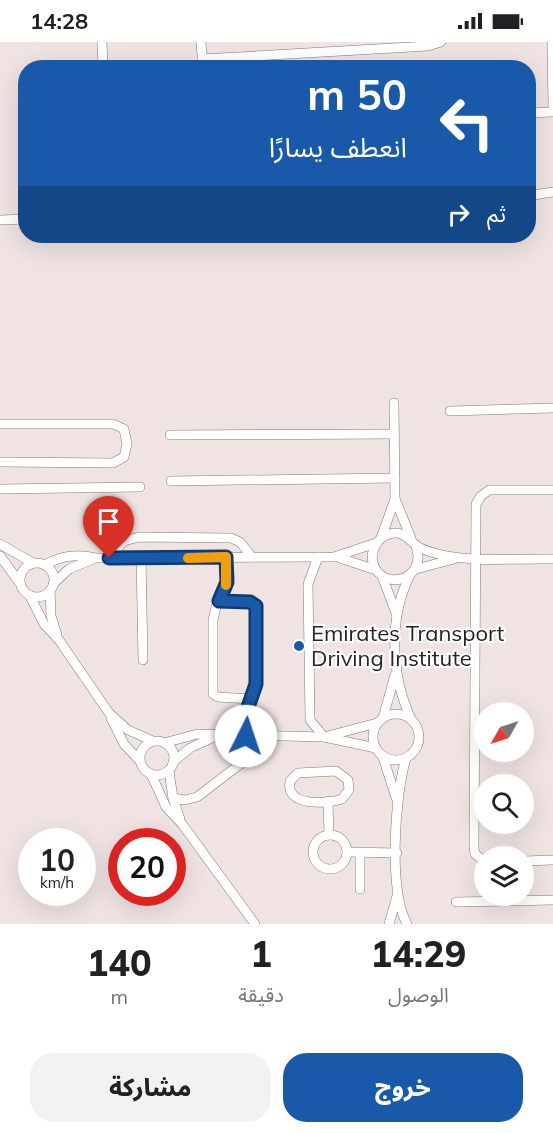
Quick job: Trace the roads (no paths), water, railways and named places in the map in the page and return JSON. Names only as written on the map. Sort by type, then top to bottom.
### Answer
[{"type":"lane","points":[[102,42],[103,60]]},
{"type":"lane","points":[[201,42],[202,60]]},
{"type":"lane","points":[[242,60],[428,46],[441,42]]},
{"type":"lane","points":[[536,112],[553,110],[552,42]]},
{"type":"lane","points":[[536,195],[553,192]]},
{"type":"lane","points":[[0,220],[18,219]]},
{"type":"lane","points":[[394,403],[395,499],[372,556],[397,619]]},
{"type":"lane","points":[[450,411],[553,408]]},
{"type":"lane","points":[[0,424],[112,424],[124,429],[127,444],[124,457],[113,463],[0,462]]},
{"type":"lane","points":[[170,435],[394,434]]},
{"type":"lane","points":[[171,481],[395,478]]},
{"type":"lane","points":[[0,489],[140,487]]},
{"type":"lane","points":[[474,846],[476,504],[481,495],[489,490],[553,490]]},
{"type":"lane","points":[[395,499],[414,543],[419,561],[401,596],[397,619],[396,673],[380,720],[373,731],[376,748],[383,757],[398,803]]},
{"type":"lane","points":[[334,557],[397,533],[438,554],[475,558],[553,559]]},
{"type":"lane","points":[[109,558],[124,541],[139,537],[231,538],[240,542],[252,557]]},
{"type":"lane","points":[[0,544],[33,563],[45,565],[51,570],[51,616],[59,640]]},
{"type":"lane","points":[[0,556],[23,590],[30,596],[44,624],[59,640],[110,713],[128,730],[153,741],[164,743],[197,734],[324,737],[376,748]]},
{"type":"lane","points":[[45,565],[64,556],[96,558],[334,557],[396,580],[413,572],[462,557]]},
{"type":"lane","points":[[226,557],[227,582],[213,620],[213,694],[218,698],[251,699]]},
{"type":"lane","points":[[318,557],[308,584],[309,713],[313,726],[324,737]]},
{"type":"lane","points":[[30,596],[45,595],[69,569],[96,558]]},
{"type":"lane","points":[[141,558],[143,660]]},
{"type":"lane","points":[[19,582],[20,573],[33,563]]},
{"type":"lane","points":[[173,798],[185,800],[197,797],[239,767],[245,757],[247,710],[256,684],[256,606],[250,602],[219,601]]},
{"type":"lane","points":[[383,757],[399,761],[406,758],[416,751],[420,740],[418,729],[411,719],[396,673]]},
{"type":"lane","points":[[110,713],[118,734],[140,760]]},
{"type":"lane","points":[[324,737],[397,714],[411,719]]},
{"type":"lane","points":[[151,774],[163,774],[199,743],[220,736]]},
{"type":"lane","points":[[153,741],[142,748],[141,766],[151,774],[159,796],[255,924]]},
{"type":"lane","points":[[164,743],[174,754],[171,766],[173,798],[182,824]]},
{"type":"lane","points":[[389,924],[397,896],[398,803],[406,758]]},
{"type":"lane","points":[[303,772],[341,772],[348,780],[349,790],[342,799],[328,801],[304,801],[293,797],[289,786],[293,776],[303,772]]},
{"type":"lane","points":[[328,801],[329,835]]},
{"type":"lane","points":[[329,835],[341,840],[347,852],[345,859],[335,869],[321,867],[316,862],[313,848],[322,837],[329,835]]},
{"type":"lane","points":[[347,852],[397,853]]},
{"type":"lane","points":[[360,852],[360,889]]},
{"type":"lane","points":[[534,861],[553,860]]},
{"type":"lane","points":[[397,896],[406,924]]},
{"type":"lane","points":[[456,902],[553,900]]},
{"type":"place","name":"Emirates Transport Driving Institute","points":[[299,646]]}]
